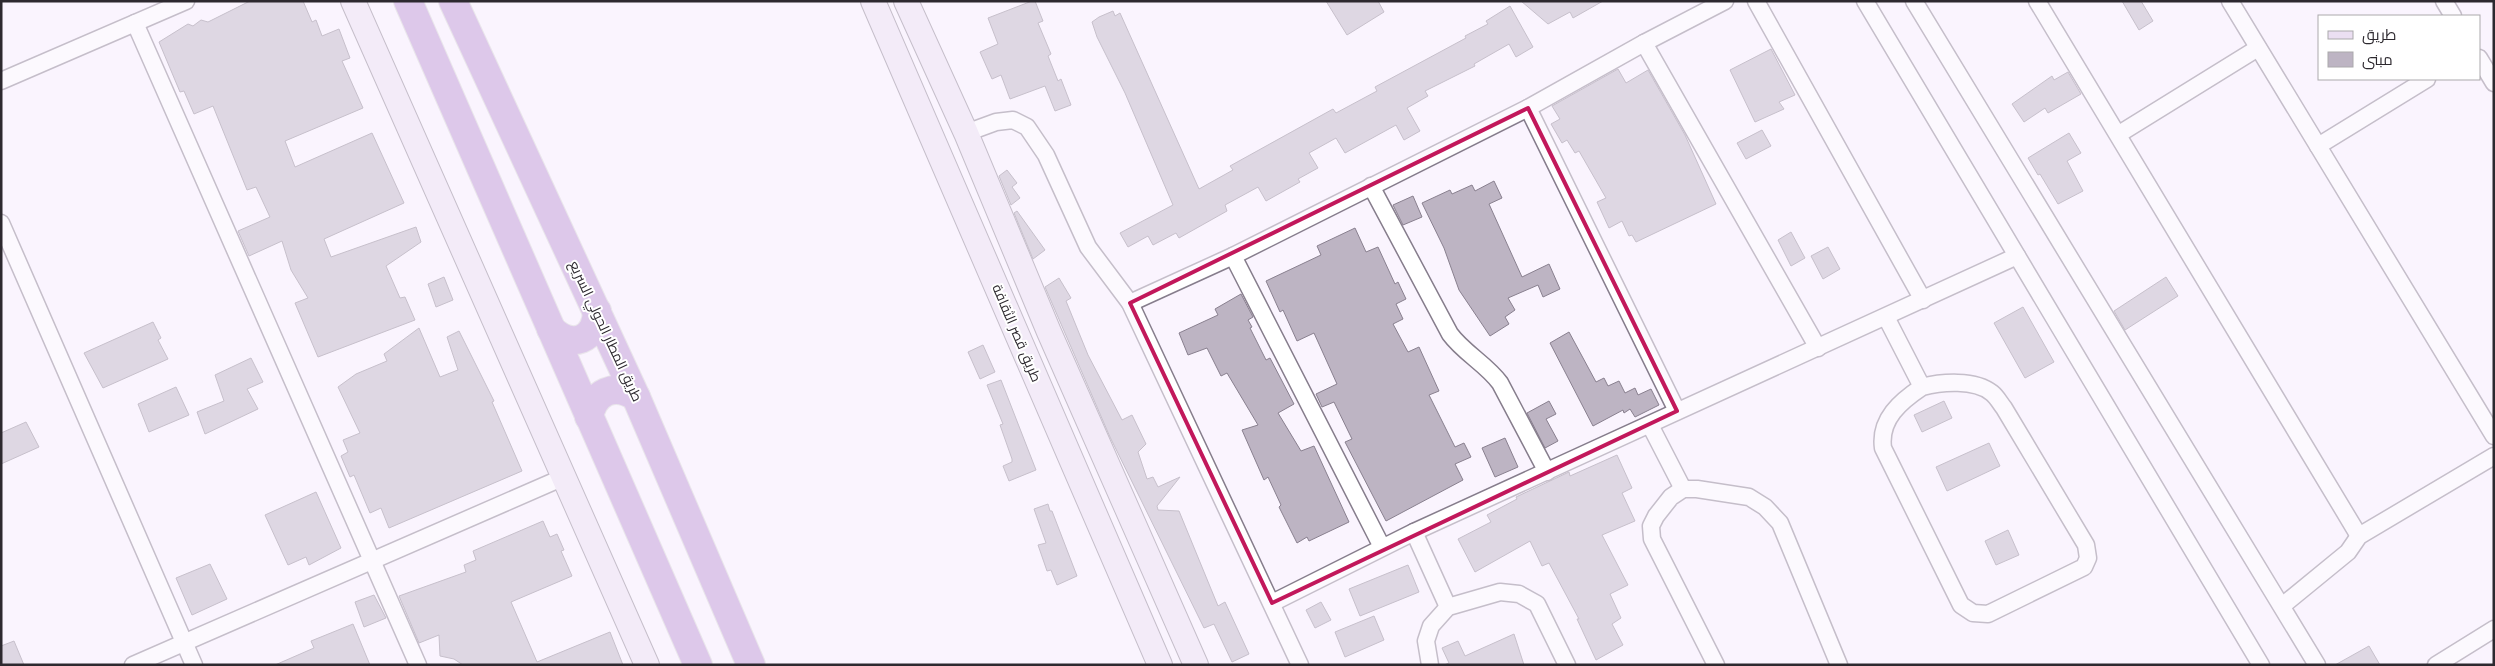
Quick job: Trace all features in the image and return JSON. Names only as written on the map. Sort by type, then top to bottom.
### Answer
[{"type":"highway","points":[[408,1],[698,665]]},
{"type":"highway","name":"طريق المطار الحولي السريع","points":[[453,2],[636,397],[751,665]]},
{"type":"highway","points":[[551,329],[559,337],[570,341],[582,339],[591,332],[597,322],[597,311]]},
{"type":"highway","points":[[589,417],[591,406],[597,397],[606,391],[616,389],[627,391],[636,397]]},
{"type":"street","points":[[1,80],[186,1]]},
{"type":"street","points":[[353,1],[647,665]]},
{"type":"street","name":"طريق قصر الثقافة","points":[[873,1],[1160,665]]},
{"type":"street","points":[[906,1],[966,133],[1049,332],[1196,665]]},
{"type":"street","points":[[1130,303],[1233,256],[1528,108],[1644,43],[1725,1]]},
{"type":"street","points":[[1756,1],[1923,300]]},
{"type":"street","points":[[1864,1],[2261,665]]},
{"type":"street","points":[[1914,1],[2317,665]]},
{"type":"street","points":[[2037,1],[2119,134],[2359,536]]},
{"type":"street","points":[[2230,1],[2494,436]]},
{"type":"street","points":[[2444,1],[2452,15]]},
{"type":"street","points":[[135,23],[418,665]]},
{"type":"street","points":[[1644,43],[1818,348]]},
{"type":"street","points":[[2119,134],[2258,48]]},
{"type":"street","points":[[2480,60],[2494,83]]},
{"type":"street","points":[[2318,146],[2425,80]]},
{"type":"street","points":[[1528,108],[1677,411]]},
{"type":"street","points":[[966,133],[996,122],[1013,120],[1028,126],[1046,155],[1088,247],[1130,303],[1300,665]]},
{"type":"street","points":[[1371,186],[1450,334],[1461,347],[1490,371],[1500,383],[1547,472]]},
{"type":"street","points":[[1,223],[194,665]]},
{"type":"street","points":[[1233,256],[1382,547]]},
{"type":"street","points":[[1272,603],[1414,532],[2017,256]]},
{"type":"street","points":[[1886,317],[1922,387]]},
{"type":"street","points":[[1941,382],[1974,386],[1991,392],[2004,408],[2086,545],[2088,558],[2084,567],[1988,614],[1973,613],[1961,605],[1883,448],[1882,436],[1886,422],[1903,400],[1922,387],[1941,382]]},
{"type":"street","points":[[1650,425],[1683,489]]},
{"type":"street","points":[[2282,606],[2348,552],[2359,536],[2494,456]]},
{"type":"street","points":[[133,665],[564,477]]},
{"type":"street","points":[[1716,665],[1652,539],[1651,526],[1656,516],[1671,497],[1683,489],[1698,488],[1749,497],[1765,507],[1780,523],[1839,665]]},
{"type":"street","points":[[1414,532],[1448,607]]},
{"type":"street","points":[[1430,665],[1426,641],[1431,626],[1448,607],[1500,592],[1519,594],[1537,604],[1567,665]]},
{"type":"street","points":[[2436,665],[2494,629]]},
{"type":"highlighted area","points":[[1528,108],[1677,411],[1272,603],[1130,303]]},
{"type":"building","points":[[250,1],[303,1],[312,22],[316,20],[322,36],[339,29],[350,58],[342,61],[363,108],[285,141],[295,167],[372,133],[404,203],[324,239],[331,257],[416,227],[421,242],[386,266],[400,298],[405,297],[415,320],[318,357],[295,303],[308,298],[291,270],[282,241],[249,256],[238,231],[270,217],[256,187],[247,190],[213,106],[194,114],[184,91],[180,92],[159,42],[188,24],[193,26],[201,20],[208,22]]},
{"type":"building","points":[[1035,1],[1043,21],[1038,23],[1051,54],[1048,56],[1058,81],[1061,79],[1071,105],[1055,111],[1045,86],[1010,99],[1001,75],[992,79],[980,52],[998,44],[988,18]]},
{"type":"building","points":[[1326,1],[1378,1],[1384,12],[1347,35]]},
{"type":"building","points":[[1521,1],[1603,1],[1573,18],[1570,12],[1548,24]]},
{"type":"building","points":[[2122,1],[2141,1],[2153,21],[2139,30]]},
{"type":"building","points":[[1510,6],[1533,47],[1516,57],[1509,44],[1474,64],[1475,66],[1425,91],[1428,96],[1407,108],[1420,131],[1404,140],[1396,125],[1345,153],[1336,138],[1309,153],[1318,168],[1298,179],[1300,182],[1266,201],[1258,187],[1225,205],[1227,211],[1179,238],[1176,233],[1153,245],[1148,236],[1128,247],[1120,233],[1173,205],[1125,93],[1097,37],[1092,22],[1099,17],[1113,11],[1115,16],[1120,13],[1199,189],[1233,170],[1230,166],[1333,109],[1336,113],[1377,91],[1375,87],[1466,38],[1465,36],[1488,24],[1486,21]]},
{"type":"building","points":[[1771,49],[1795,95],[1779,102],[1784,109],[1755,122],[1730,70]]},
{"type":"building","points":[[1618,69],[1626,83],[1648,70],[1685,135],[1716,204],[1636,242],[1632,235],[1629,236],[1622,221],[1609,228],[1597,202],[1606,198],[1579,151],[1575,153],[1567,140],[1562,143],[1551,124],[1560,119],[1552,106]]},
{"type":"building","points":[[2068,72],[2081,94],[2048,113],[2045,108],[2024,122],[2012,104],[2052,76],[2054,80]]},
{"type":"building","points":[[1762,130],[1771,146],[1746,159],[1737,143]]},
{"type":"building","points":[[2069,133],[2081,153],[2067,161],[2083,191],[2058,204],[2028,158]]},
{"type":"building","points":[[1007,170],[1017,183],[1012,187],[1020,198],[1011,205],[999,176]]},
{"type":"building","points":[[1494,181],[1502,198],[1489,204],[1522,277],[1549,264],[1560,289],[1543,297],[1538,285],[1508,298],[1515,310],[1505,317],[1509,324],[1490,336],[1459,290],[1444,248],[1422,203],[1450,190],[1452,194],[1472,185],[1475,191]]},
{"type":"building","points":[[1413,196],[1422,217],[1403,225],[1393,205]]},
{"type":"building","points":[[1017,211],[1045,250],[1033,259],[1014,213]]},
{"type":"building","points":[[1355,228],[1366,252],[1378,247],[1395,284],[1398,282],[1406,299],[1396,304],[1403,319],[1393,324],[1408,352],[1419,347],[1439,391],[1429,395],[1455,447],[1464,443],[1471,457],[1455,464],[1463,480],[1386,521],[1345,442],[1352,439],[1334,402],[1322,407],[1316,394],[1337,384],[1314,333],[1297,341],[1283,310],[1280,312],[1266,281],[1321,255],[1317,246]]},
{"type":"building","points":[[1791,232],[1805,258],[1791,266],[1778,240]]},
{"type":"building","points":[[1828,247],[1840,269],[1823,279],[1811,256]]},
{"type":"building","points":[[444,277],[453,300],[436,307],[428,284]]},
{"type":"building","points":[[2166,277],[2178,296],[2125,330],[2114,311]]},
{"type":"building","points":[[1059,278],[1071,298],[1066,301],[1088,355],[1122,420],[1132,415],[1146,444],[1138,452],[1147,479],[1153,477],[1158,487],[1180,477],[1157,506],[1158,510],[1179,511],[1218,606],[1225,602],[1249,654],[1232,662],[1214,624],[1204,628],[1110,437],[1045,287]]},
{"type":"building","points":[[1241,294],[1253,317],[1248,320],[1252,327],[1250,328],[1266,360],[1270,358],[1294,404],[1278,413],[1301,451],[1314,446],[1349,522],[1309,541],[1307,537],[1297,543],[1279,507],[1281,505],[1268,477],[1264,480],[1242,430],[1258,425],[1227,373],[1221,376],[1207,348],[1188,355],[1179,333],[1218,315],[1215,309]]},
{"type":"building","points":[[2023,307],[2054,362],[2025,378],[1994,323]]},
{"type":"building","points":[[153,322],[161,338],[158,340],[168,359],[103,388],[84,353]]},
{"type":"building","points":[[419,328],[440,377],[458,370],[447,337],[459,331],[494,401],[492,402],[522,471],[389,528],[381,508],[370,513],[354,475],[350,477],[341,456],[348,452],[343,440],[360,433],[338,387],[356,374],[387,361],[384,354]]},
{"type":"building","points":[[1569,332],[1596,382],[1604,378],[1608,386],[1619,381],[1625,393],[1635,388],[1638,395],[1651,389],[1659,405],[1635,417],[1630,409],[1624,413],[1623,410],[1593,426],[1550,343]]},
{"type":"building","points":[[983,345],[995,372],[980,379],[968,352]]},
{"type":"building","points":[[251,358],[263,382],[247,389],[258,409],[205,434],[197,412],[224,401],[215,375]]},
{"type":"building","points":[[1001,380],[1036,470],[1009,481],[1003,466],[1012,462],[1012,459],[1000,425],[1003,424],[987,385]]},
{"type":"building","points":[[176,387],[189,415],[149,432],[138,404]]},
{"type":"building","points":[[1549,401],[1556,414],[1546,419],[1558,441],[1545,448],[1527,413]]},
{"type":"building","points":[[1944,401],[1952,418],[1922,432],[1914,415]]},
{"type":"building","points":[[26,422],[39,447],[1,464],[1,433]]},
{"type":"building","points":[[1505,438],[1518,467],[1495,477],[1482,448]]},
{"type":"building","points":[[1989,443],[2000,466],[1947,491],[1936,467]]},
{"type":"building","points":[[1617,455],[1632,488],[1622,493],[1635,521],[1602,535],[1628,585],[1610,594],[1621,618],[1612,624],[1623,645],[1596,660],[1577,619],[1579,619],[1549,563],[1542,566],[1530,541],[1475,572],[1458,539],[1491,522],[1487,515],[1517,499],[1516,497],[1569,472],[1570,476]]},
{"type":"building","points":[[316,492],[341,548],[309,565],[306,557],[288,565],[265,515]]},
{"type":"building","points":[[1048,504],[1077,576],[1057,585],[1051,570],[1047,571],[1038,545],[1046,543],[1034,509]]},
{"type":"building","points":[[543,521],[550,537],[557,534],[564,550],[561,551],[572,576],[511,602],[537,662],[610,632],[623,665],[463,665],[454,659],[440,656],[439,635],[419,643],[399,596],[466,572],[464,565],[476,560],[473,551]]},
{"type":"building","points":[[2008,530],[2019,555],[1996,565],[1985,541]]},
{"type":"building","points":[[210,564],[227,599],[192,615],[176,578]]},
{"type":"building","points":[[1408,565],[1419,592],[1360,616],[1349,589]]},
{"type":"building","points":[[374,595],[386,618],[364,627],[355,602]]},
{"type":"building","points":[[1321,602],[1331,620],[1315,628],[1306,610]]},
{"type":"building","points":[[1374,616],[1384,640],[1345,657],[1335,632]]},
{"type":"building","points":[[353,624],[370,665],[275,665],[314,648],[311,641]]},
{"type":"building","points":[[1514,634],[1524,665],[1444,665],[1449,663],[1442,648],[1458,641],[1465,656]]},
{"type":"building","points":[[14,641],[24,665],[1,665],[1,646]]},
{"type":"building","points":[[2369,646],[2380,665],[2335,665]]}]
